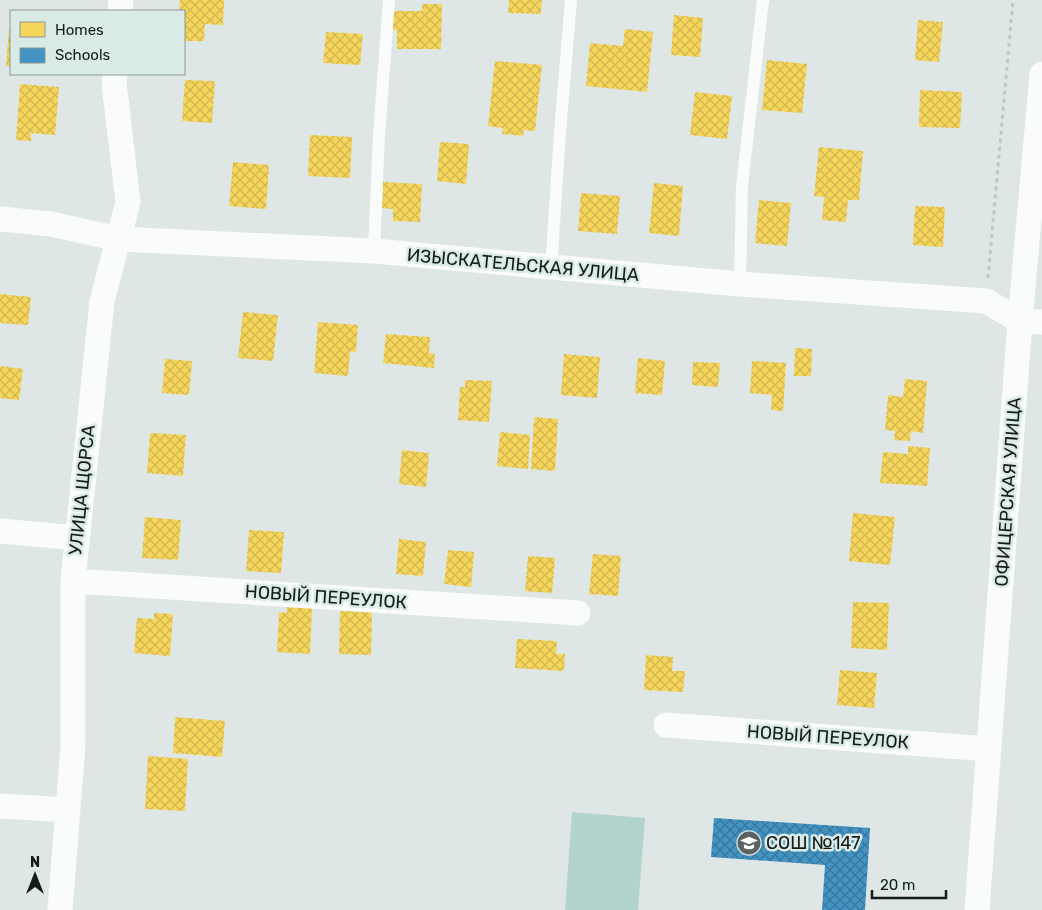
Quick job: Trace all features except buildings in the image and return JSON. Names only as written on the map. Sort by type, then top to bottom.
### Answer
[{"type":"street","name":"ОФИЦЕРСКАЯ УЛИЦА","points":[[977,910],[990,749],[1031,321],[1042,74]]},
{"type":"street","name":"УЛИЦА ЩОРСА","points":[[60,910],[72,746],[73,581],[77,538],[102,301],[128,202],[114,83],[115,75]]},
{"type":"street","name":"ИЗЫСКАТЕЛЬСКАЯ УЛИЦА","points":[[0,219],[51,224],[118,239],[374,252],[740,284],[986,301],[1031,321]]},
{"type":"street","points":[[0,531],[77,538]]},
{"type":"street","name":"НОВЫЙ ПЕРЕУЛОК","points":[[73,581],[578,613]]},
{"type":"street","name":"НОВЫЙ ПЕРЕУЛОК","points":[[666,725],[990,749]]},
{"type":"street","points":[[0,806],[68,810]]},
{"type":"lane","points":[[374,252],[379,136],[389,0]]},
{"type":"lane","points":[[551,268],[571,0]]},
{"type":"lane","points":[[740,284],[742,186],[763,0]]},
{"type":"path","points":[[986,301],[1013,0]]},
{"type":"green space","points":[[572,812],[645,818],[638,910],[565,910]]},
{"type":"place","name":"СОШ №147","points":[[749,843]]}]
